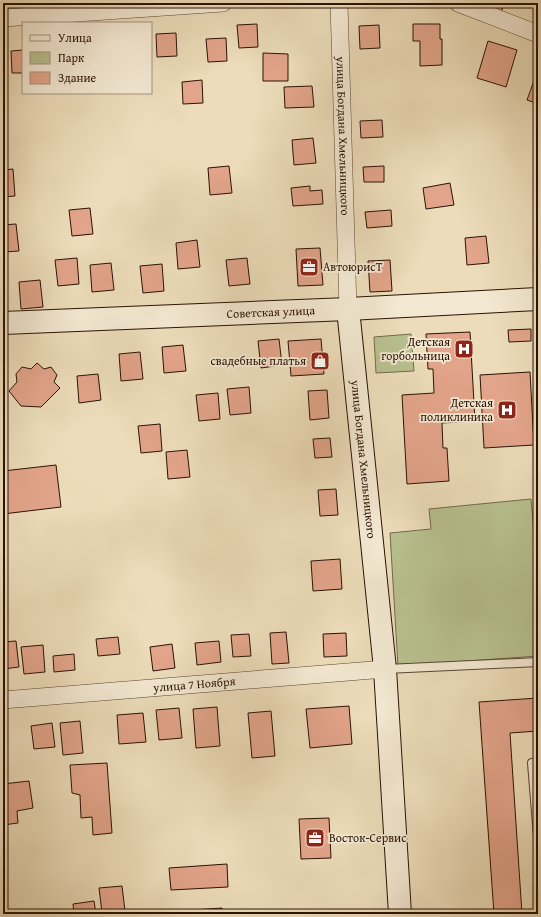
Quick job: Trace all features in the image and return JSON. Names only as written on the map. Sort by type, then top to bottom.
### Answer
[{"type":"street","points":[[3,18],[223,3]]},
{"type":"street","name":"улица Богдана Хмельницкого","points":[[339,3],[348,309],[385,668],[400,914]]},
{"type":"street","points":[[458,3],[538,34]]},
{"type":"street","name":"Советская улица","points":[[3,323],[348,309],[538,299]]},
{"type":"street","name":"улица 7 Ноября","points":[[3,700],[385,668]]},
{"type":"lane","points":[[385,668],[538,662]]},
{"type":"lane","points":[[538,762],[532,762],[538,837]]},
{"type":"green space","points":[[411,334],[414,371],[376,373],[374,337]]},
{"type":"green space","points":[[531,499],[538,580],[538,656],[398,666],[390,533],[431,529],[429,509]]},
{"type":"building","points":[[480,3],[504,3],[501,13]]},
{"type":"building","points":[[257,24],[258,47],[239,48],[237,25]]},
{"type":"building","points":[[413,24],[440,24],[440,39],[442,39],[442,65],[420,66],[420,41],[413,41]]},
{"type":"building","points":[[379,25],[380,48],[360,49],[359,26]]},
{"type":"building","points":[[176,33],[177,56],[157,57],[156,34]]},
{"type":"building","points":[[226,38],[227,61],[208,62],[206,39]]},
{"type":"building","points":[[488,41],[517,50],[506,87],[477,78]]},
{"type":"building","points":[[22,50],[22,73],[12,73],[11,51]]},
{"type":"building","points":[[3,53],[6,53],[7,76],[3,76]]},
{"type":"building","points":[[263,53],[288,54],[288,81],[263,81]]},
{"type":"building","points":[[536,75],[538,75],[538,104],[527,100]]},
{"type":"building","points":[[202,80],[203,103],[183,104],[182,82]]},
{"type":"building","points":[[312,86],[314,107],[285,108],[284,87]]},
{"type":"building","points":[[382,120],[383,137],[361,138],[360,121]]},
{"type":"building","points":[[313,138],[316,163],[294,165],[292,140]]},
{"type":"building","points":[[229,166],[232,193],[210,195],[208,168]]},
{"type":"building","points":[[384,166],[384,182],[364,182],[363,167]]},
{"type":"building","points":[[13,169],[15,196],[3,197],[3,170]]},
{"type":"building","points":[[450,183],[454,205],[426,209],[423,188]]},
{"type":"building","points":[[310,186],[310,191],[322,190],[323,204],[293,206],[291,188]]},
{"type":"building","points":[[90,208],[93,234],[72,236],[69,210]]},
{"type":"building","points":[[391,210],[392,226],[367,228],[365,212]]},
{"type":"building","points":[[16,224],[19,251],[3,252],[3,225]]},
{"type":"building","points":[[486,236],[489,263],[467,265],[465,238]]},
{"type":"building","points":[[197,240],[200,267],[178,269],[176,243]]},
{"type":"building","points":[[538,241],[538,268],[535,242]]},
{"type":"building","points":[[320,248],[323,285],[298,286],[296,249]]},
{"type":"building","points":[[77,258],[79,284],[58,286],[55,260]]},
{"type":"building","points":[[247,258],[250,284],[229,286],[226,260]]},
{"type":"building","points":[[390,260],[392,291],[370,292],[368,261]]},
{"type":"building","points":[[111,263],[114,290],[92,292],[90,265]]},
{"type":"building","points":[[162,264],[164,291],[143,293],[140,266]]},
{"type":"building","points":[[40,280],[43,307],[21,309],[19,282]]},
{"type":"building","points":[[531,329],[531,341],[509,342],[508,330]]},
{"type":"building","points":[[470,332],[475,421],[442,423],[443,448],[447,448],[449,481],[407,484],[402,395],[434,393],[433,369],[428,369],[426,334]]},
{"type":"building","points":[[279,339],[282,365],[261,368],[258,341]]},
{"type":"building","points":[[321,339],[324,374],[291,376],[288,341]]},
{"type":"building","points":[[183,345],[186,371],[164,373],[162,347]]},
{"type":"building","points":[[140,352],[143,379],[121,381],[119,354]]},
{"type":"building","points":[[37,363],[44,369],[51,367],[57,375],[54,382],[60,388],[41,407],[21,406],[9,391],[17,382],[16,374],[22,367],[31,369]]},
{"type":"building","name":"Детская поликлиника","points":[[530,372],[534,445],[484,448],[480,375]]},
{"type":"building","points":[[98,374],[101,400],[79,403],[77,376]]},
{"type":"building","points":[[249,387],[251,413],[230,415],[227,389]]},
{"type":"building","points":[[327,390],[329,418],[310,420],[308,391]]},
{"type":"building","points":[[218,393],[220,419],[199,421],[196,395]]},
{"type":"building","points":[[160,424],[162,451],[141,453],[138,426]]},
{"type":"building","points":[[330,438],[332,457],[315,458],[313,439]]},
{"type":"building","points":[[187,450],[190,477],[168,479],[166,452]]},
{"type":"building","points":[[56,465],[61,507],[3,514],[3,471]]},
{"type":"building","points":[[336,489],[338,515],[320,516],[318,490]]},
{"type":"building","points":[[340,559],[342,589],[313,591],[311,561]]},
{"type":"building","points":[[286,632],[289,663],[272,664],[270,633]]},
{"type":"building","points":[[346,633],[347,656],[324,657],[323,634]]},
{"type":"building","points":[[249,634],[251,656],[233,657],[231,635]]},
{"type":"building","points":[[118,637],[120,654],[98,656],[96,639]]},
{"type":"building","points":[[16,641],[19,667],[3,669],[3,642]]},
{"type":"building","points":[[219,641],[221,662],[197,665],[195,643]]},
{"type":"building","points":[[172,644],[175,668],[153,671],[150,647]]},
{"type":"building","points":[[43,645],[45,672],[24,674],[21,647]]},
{"type":"building","points":[[74,654],[75,670],[54,672],[53,656]]},
{"type":"building","points":[[538,698],[538,731],[510,733],[522,914],[494,914],[479,702]]},
{"type":"building","points":[[349,706],[352,744],[310,748],[306,709]]},
{"type":"building","points":[[217,707],[220,746],[196,748],[193,709]]},
{"type":"building","points":[[179,708],[182,738],[159,740],[156,710]]},
{"type":"building","points":[[271,711],[275,756],[252,758],[248,713]]},
{"type":"building","points":[[143,713],[146,742],[119,744],[117,715]]},
{"type":"building","points":[[80,721],[83,753],[63,755],[60,723]]},
{"type":"building","points":[[3,722],[6,748],[3,748]]},
{"type":"building","points":[[52,723],[55,747],[34,749],[31,726]]},
{"type":"building","points":[[107,763],[112,833],[93,835],[92,817],[81,818],[80,795],[72,793],[70,765]]},
{"type":"building","points":[[29,781],[33,808],[17,811],[18,823],[3,825],[3,784]]},
{"type":"building","points":[[329,818],[331,858],[301,859],[299,819]]},
{"type":"building","points":[[227,864],[228,887],[171,890],[169,868]]},
{"type":"building","points":[[122,886],[125,911],[102,913],[99,888]]},
{"type":"building","points":[[94,901],[96,914],[74,914],[73,904]]},
{"type":"building","points":[[222,908],[222,914],[178,914],[178,911]]},
{"type":"place","name":"АвтоюрисТ","points":[[309,267]]},
{"type":"place","name":"Детская горбольница","points":[[464,349]]},
{"type":"place","name":"свадебные платья","points":[[320,361]]},
{"type":"place","name":"Детская поликлиника","points":[[507,410]]},
{"type":"place","name":"Восток-Сервис","points":[[315,838]]}]
